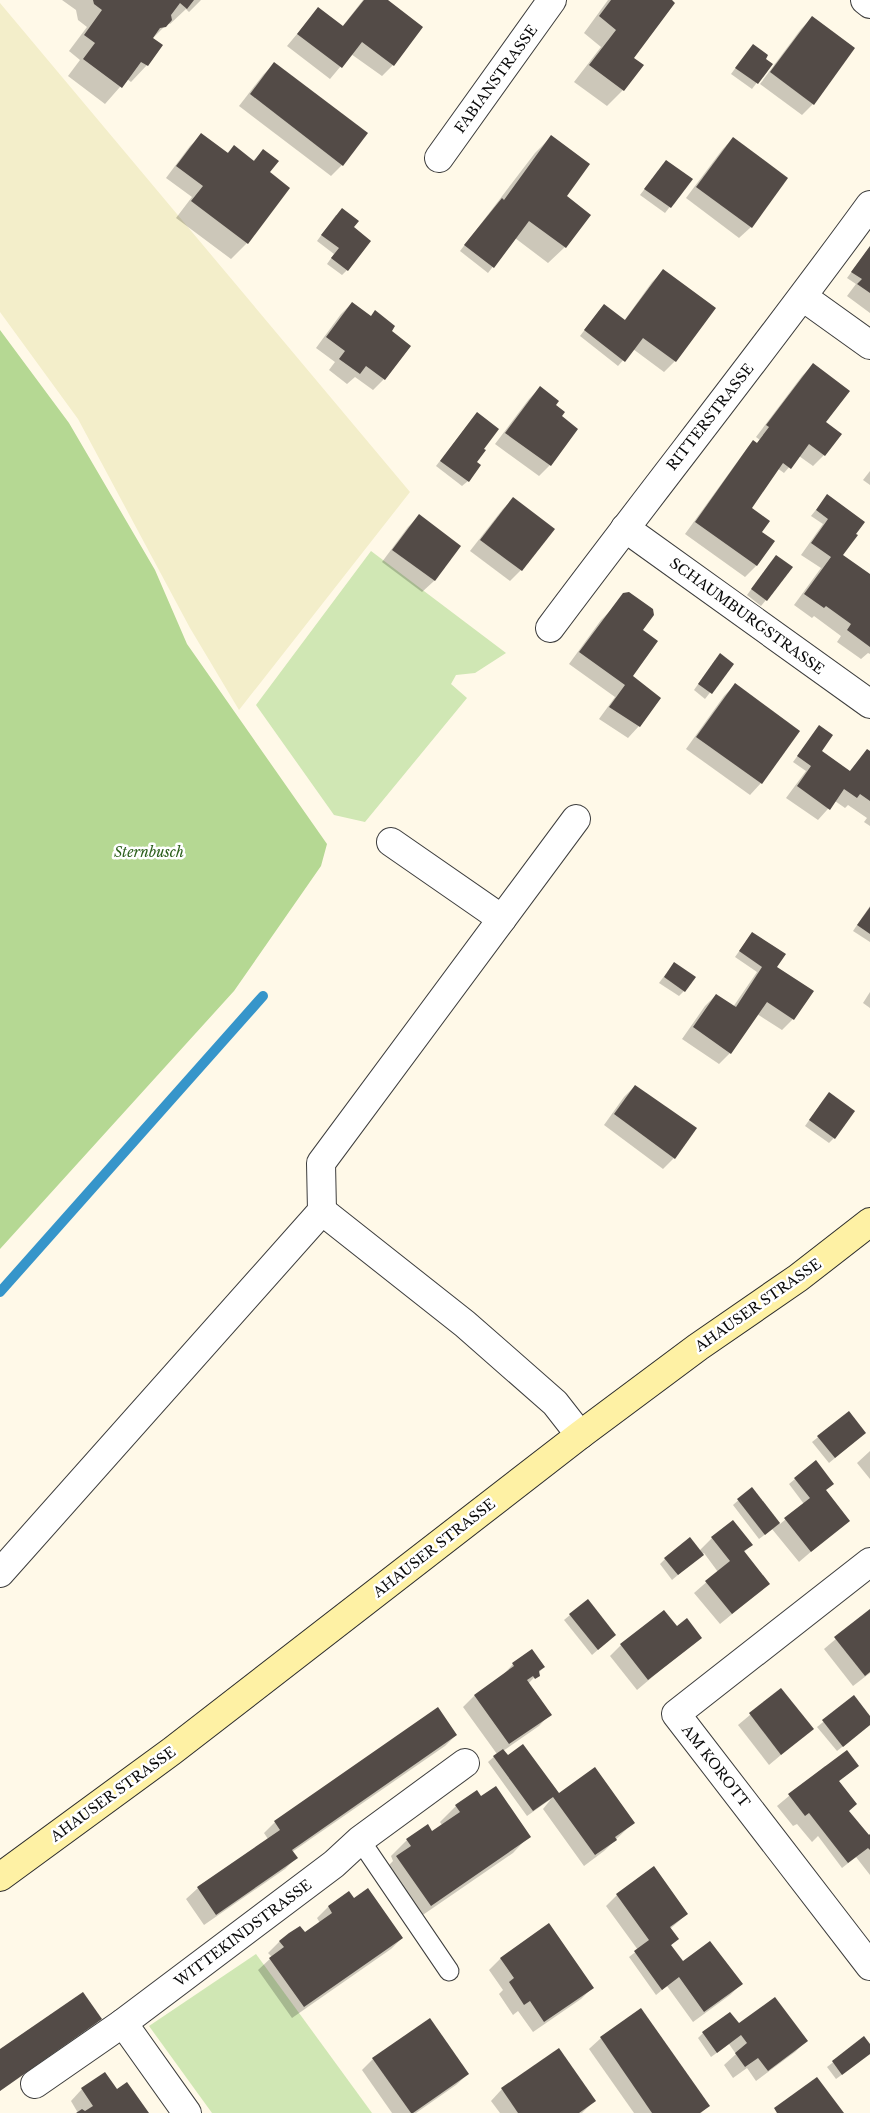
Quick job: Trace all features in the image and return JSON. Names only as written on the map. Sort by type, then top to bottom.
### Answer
[{"type":"main road","name":"AHAUSER STRASSE","points":[[0,1877],[172,1752],[698,1347],[798,1278],[870,1222]]},
{"type":"street","name":"FABIANSTRASSE","points":[[439,158],[552,0]]},
{"type":"street","points":[[865,0],[870,4]]},
{"type":"street","name":"RITTERSTRASSE","points":[[550,628],[624,528],[803,297],[870,206]]},
{"type":"street","points":[[803,297],[870,345]]},
{"type":"street","name":"SCHAUMBURGSTRASSE","points":[[624,528],[870,704]]},
{"type":"street","points":[[0,1573],[322,1211],[321,1163],[576,819]]},
{"type":"street","points":[[391,842],[502,919]]},
{"type":"street","points":[[322,1211],[465,1324],[555,1403],[580,1436]]},
{"type":"street","name":"AM KOROTT","points":[[870,1562],[676,1714],[870,1966]]},
{"type":"street","name":"WITTEKINDSTRASSE","points":[[35,2084],[123,2023],[334,1864],[360,1840],[465,1763]]},
{"type":"street","points":[[123,2023],[187,2113]]},
{"type":"lane","points":[[360,1840],[450,1971]]},
{"type":"shaded area","points":[[0,3],[410,492],[239,710],[190,628],[78,419],[0,312]]},
{"type":"green space","name":"Sternbusch","points":[[0,330],[69,423],[155,570],[187,644],[327,844],[321,866],[234,991],[0,1249]]},
{"type":"green space","points":[[371,551],[506,653],[475,673],[456,675],[451,684],[467,698],[365,822],[334,815],[256,705]]},
{"type":"green space","points":[[256,1954],[372,2113],[212,2113],[149,2026]]},
{"type":"building","points":[[93,0],[194,0],[187,9],[180,3],[171,15],[172,20],[166,27],[160,28],[153,38],[163,45],[148,66],[141,62],[122,88],[83,59],[95,43],[84,35],[102,10],[94,4]]},
{"type":"building","points":[[364,0],[388,0],[423,27],[394,66],[362,42],[342,68],[297,34],[318,7],[343,26]]},
{"type":"building","points":[[611,0],[672,0],[675,3],[634,58],[644,65],[624,91],[589,65],[616,30],[599,16]]},
{"type":"building","points":[[812,16],[855,48],[814,105],[770,72]]},
{"type":"building","points":[[753,44],[768,55],[766,59],[773,64],[758,84],[735,68]]},
{"type":"building","points":[[274,62],[368,133],[343,166],[250,94]]},
{"type":"building","points":[[201,133],[228,153],[234,145],[254,161],[263,149],[279,161],[270,172],[290,188],[248,244],[191,201],[203,186],[176,166]]},
{"type":"building","points":[[551,135],[590,164],[567,196],[591,215],[566,248],[529,221],[494,268],[464,245],[502,198],[504,200]]},
{"type":"building","points":[[733,137],[788,178],[752,228],[696,187]]},
{"type":"building","points":[[666,160],[693,179],[671,208],[644,189]]},
{"type":"building","points":[[342,208],[359,221],[354,227],[371,241],[348,271],[331,258],[339,248],[321,235]]},
{"type":"building","points":[[870,246],[870,293],[857,284],[862,279],[851,272]]},
{"type":"building","points":[[663,269],[716,308],[676,362],[643,338],[625,362],[584,330],[604,304],[625,320]]},
{"type":"building","points":[[352,302],[371,316],[375,310],[395,326],[392,331],[411,346],[385,380],[366,366],[360,374],[339,359],[345,351],[326,337]]},
{"type":"building","points":[[813,363],[850,391],[826,422],[842,434],[825,456],[809,444],[791,469],[783,463],[752,508],[770,521],[762,532],[775,541],[757,566],[695,522],[753,440],[757,443],[769,427],[766,425]]},
{"type":"building","points":[[540,386],[559,401],[556,405],[565,412],[562,416],[578,429],[551,466],[505,433]]},
{"type":"building","points":[[477,412],[499,429],[484,449],[486,450],[477,462],[481,465],[469,482],[440,461]]},
{"type":"building","points":[[827,494],[865,522],[843,555],[870,574],[870,647],[847,630],[851,624],[826,606],[824,608],[804,594],[831,557],[811,543],[828,519],[816,510]]},
{"type":"building","points":[[513,497],[555,529],[522,571],[480,540]]},
{"type":"building","points":[[419,514],[461,546],[435,581],[392,550]]},
{"type":"building","points":[[776,555],[793,567],[767,601],[751,589]]},
{"type":"building","points":[[629,592],[653,609],[654,615],[643,630],[658,641],[633,676],[661,698],[640,727],[609,707],[625,685],[579,652],[623,593]]},
{"type":"building","points":[[720,653],[734,664],[712,694],[698,684]]},
{"type":"building","points":[[735,683],[800,731],[762,784],[696,737]]},
{"type":"building","points":[[819,725],[833,735],[822,751],[850,771],[867,749],[870,751],[870,801],[860,794],[857,798],[844,789],[830,810],[797,786],[811,766],[797,756]]},
{"type":"building","points":[[870,907],[870,934],[857,925]]},
{"type":"building","points":[[752,932],[786,954],[777,967],[814,991],[794,1020],[767,1002],[731,1054],[693,1027],[716,994],[736,1007],[762,967],[739,951]]},
{"type":"building","points":[[674,962],[696,977],[685,992],[664,977]]},
{"type":"building","points":[[635,1085],[697,1128],[675,1159],[614,1114]]},
{"type":"building","points":[[829,1092],[855,1111],[835,1139],[809,1120]]},
{"type":"building","points":[[849,1411],[866,1433],[835,1458],[817,1436]]},
{"type":"building","points":[[816,1460],[834,1484],[826,1490],[850,1521],[811,1552],[784,1518],[810,1498],[794,1478]]},
{"type":"building","points":[[752,1487],[780,1523],[765,1535],[737,1499]]},
{"type":"building","points":[[733,1520],[753,1545],[744,1551],[770,1584],[732,1614],[705,1581],[730,1561],[711,1537]]},
{"type":"building","points":[[690,1537],[704,1555],[678,1575],[664,1558]]},
{"type":"building","points":[[588,1599],[616,1635],[598,1650],[569,1614]]},
{"type":"building","points":[[870,1609],[870,1672],[865,1676],[834,1637]]},
{"type":"building","points":[[664,1610],[677,1626],[687,1618],[702,1638],[648,1680],[620,1644]]},
{"type":"building","points":[[532,1649],[545,1667],[539,1671],[540,1676],[535,1679],[533,1676],[527,1680],[552,1715],[509,1744],[474,1695],[514,1666],[512,1663]]},
{"type":"building","points":[[781,1688],[814,1729],[781,1755],[749,1713]]},
{"type":"building","points":[[854,1695],[870,1716],[870,1725],[843,1747],[822,1720]]},
{"type":"building","points":[[438,1707],[457,1735],[292,1850],[298,1858],[216,1915],[197,1887],[280,1830],[274,1821]]},
{"type":"building","points":[[523,1744],[559,1793],[595,1767],[635,1823],[615,1837],[617,1840],[595,1855],[553,1797],[533,1811],[493,1756],[503,1749],[508,1755]]},
{"type":"building","points":[[847,1750],[859,1766],[839,1781],[857,1804],[849,1811],[870,1834],[870,1850],[868,1848],[848,1863],[809,1813],[805,1816],[788,1794]]},
{"type":"building","points":[[496,1786],[531,1837],[431,1906],[396,1856],[411,1846],[406,1839],[428,1824],[432,1831],[460,1812],[455,1805],[477,1790],[481,1796]]},
{"type":"building","points":[[654,1866],[688,1914],[670,1927],[679,1939],[671,1945],[683,1961],[710,1941],[743,1984],[704,2012],[679,1977],[662,1990],[634,1951],[649,1940],[616,1894]]},
{"type":"building","points":[[368,1888],[403,1938],[304,2007],[269,1958],[284,1947],[279,1941],[289,1933],[300,1926],[305,1932],[332,1913],[328,1906],[349,1891],[354,1898]]},
{"type":"building","points":[[549,1923],[594,1988],[544,2022],[530,2001],[524,2005],[509,1982],[514,1978],[500,1958]]},
{"type":"building","points":[[83,1992],[102,2019],[0,2091],[0,2049]]},
{"type":"building","points":[[775,1997],[808,2041],[768,2071],[758,2058],[745,2067],[735,2053],[747,2043],[741,2035],[717,2053],[702,2032],[730,2012],[739,2023]]},
{"type":"building","points":[[641,2008],[710,2106],[700,2113],[652,2113],[600,2037]]},
{"type":"building","points":[[430,2018],[469,2074],[411,2113],[372,2058]]},
{"type":"building","points":[[864,2036],[870,2044],[870,2054],[842,2075],[832,2061]]},
{"type":"building","points":[[559,2048],[596,2101],[579,2113],[518,2113],[501,2088]]},
{"type":"building","points":[[105,2072],[117,2089],[127,2082],[149,2113],[76,2113],[82,2109],[85,2111],[93,2106],[81,2088]]},
{"type":"building","points":[[817,2077],[844,2113],[777,2113],[774,2108]]},
{"type":"waterway","points":[[0,1292],[263,996]]}]
